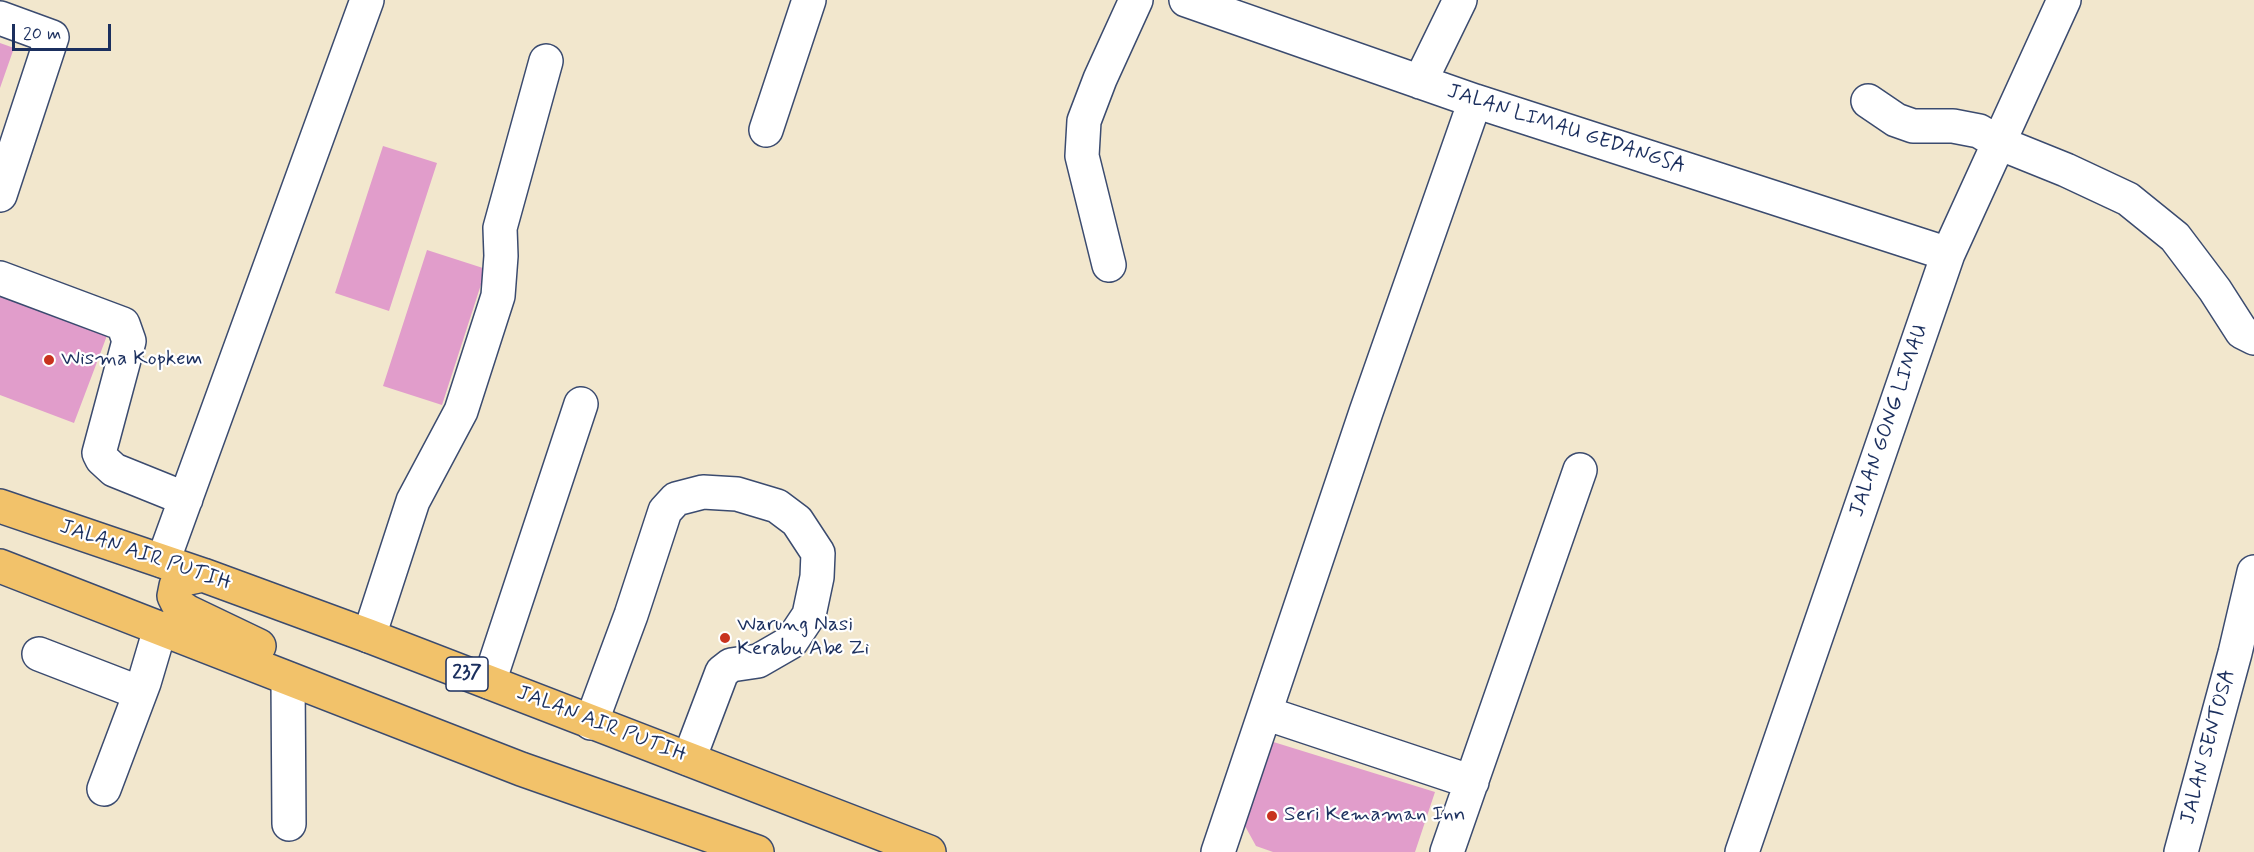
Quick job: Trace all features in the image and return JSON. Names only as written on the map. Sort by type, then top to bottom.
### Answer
[{"type":"main road","name":"JALAN AIR PUTIH","points":[[0,506],[203,575],[369,636],[929,852]]},
{"type":"main road","points":[[0,566],[521,769],[742,849]]},
{"type":"main road","points":[[203,575],[184,579],[176,586],[174,596],[179,606],[188,612],[521,769]]},
{"type":"street","points":[[163,561],[367,0]]},
{"type":"street","points":[[766,130],[809,0]]},
{"type":"street","points":[[1109,265],[1082,156],[1084,121],[1100,79],[1136,0]]},
{"type":"street","name":"JALAN LIMAU GEDANGSA","points":[[1186,0],[1475,101],[1948,254]]},
{"type":"street","points":[[1420,82],[1460,0]]},
{"type":"street","name":"JALAN GONG LIMAU","points":[[1742,852],[1948,254],[2064,0]]},
{"type":"street","points":[[0,18],[52,37],[2,183]]},
{"type":"street","points":[[369,636],[413,501],[460,411],[498,296],[501,256],[500,228],[546,61]]},
{"type":"street","points":[[1218,852],[1366,412],[1475,101]]},
{"type":"street","points":[[1868,101],[1896,120],[1913,126],[1953,126],[1979,131],[1999,143],[2066,170],[2128,199],[2175,237],[2215,290],[2242,333],[2254,338]]},
{"type":"street","points":[[0,278],[123,324],[129,341],[99,453],[114,470],[186,499]]},
{"type":"street","points":[[489,682],[581,404]]},
{"type":"street","points":[[1447,852],[1580,470]]},
{"type":"street","points":[[591,723],[631,615],[665,511],[676,499],[703,492],[737,494],[777,506],[797,521],[818,553],[817,577],[809,615],[791,642],[759,661],[732,665],[722,672],[689,759]]},
{"type":"street","name":"JALAN SENTOSA","points":[[2181,852],[2245,656],[2254,572]]},
{"type":"street","points":[[104,789],[140,693],[160,628]]},
{"type":"street","points":[[39,654],[140,693]]},
{"type":"street","points":[[288,679],[289,824]]},
{"type":"street","points":[[1265,712],[1472,782]]},
{"type":"building","points":[[0,43],[14,48],[0,88]]},
{"type":"building","points":[[383,146],[437,163],[389,311],[335,293]]},
{"type":"building","points":[[427,250],[486,269],[442,405],[383,386]]},
{"type":"building","name":"Wisma Kopkem","points":[[0,283],[111,325],[74,423],[0,395]]},
{"type":"building","points":[[1267,740],[1435,792],[1415,852],[1273,852],[1256,846],[1240,817]]},
{"type":"place","name":"Wisma Kopkem","points":[[49,360]]},
{"type":"place","name":"Warung Nasi Kerabu Abe Zi","points":[[725,638]]},
{"type":"place","name":"Seri Kemaman Inn","points":[[1272,816]]}]
